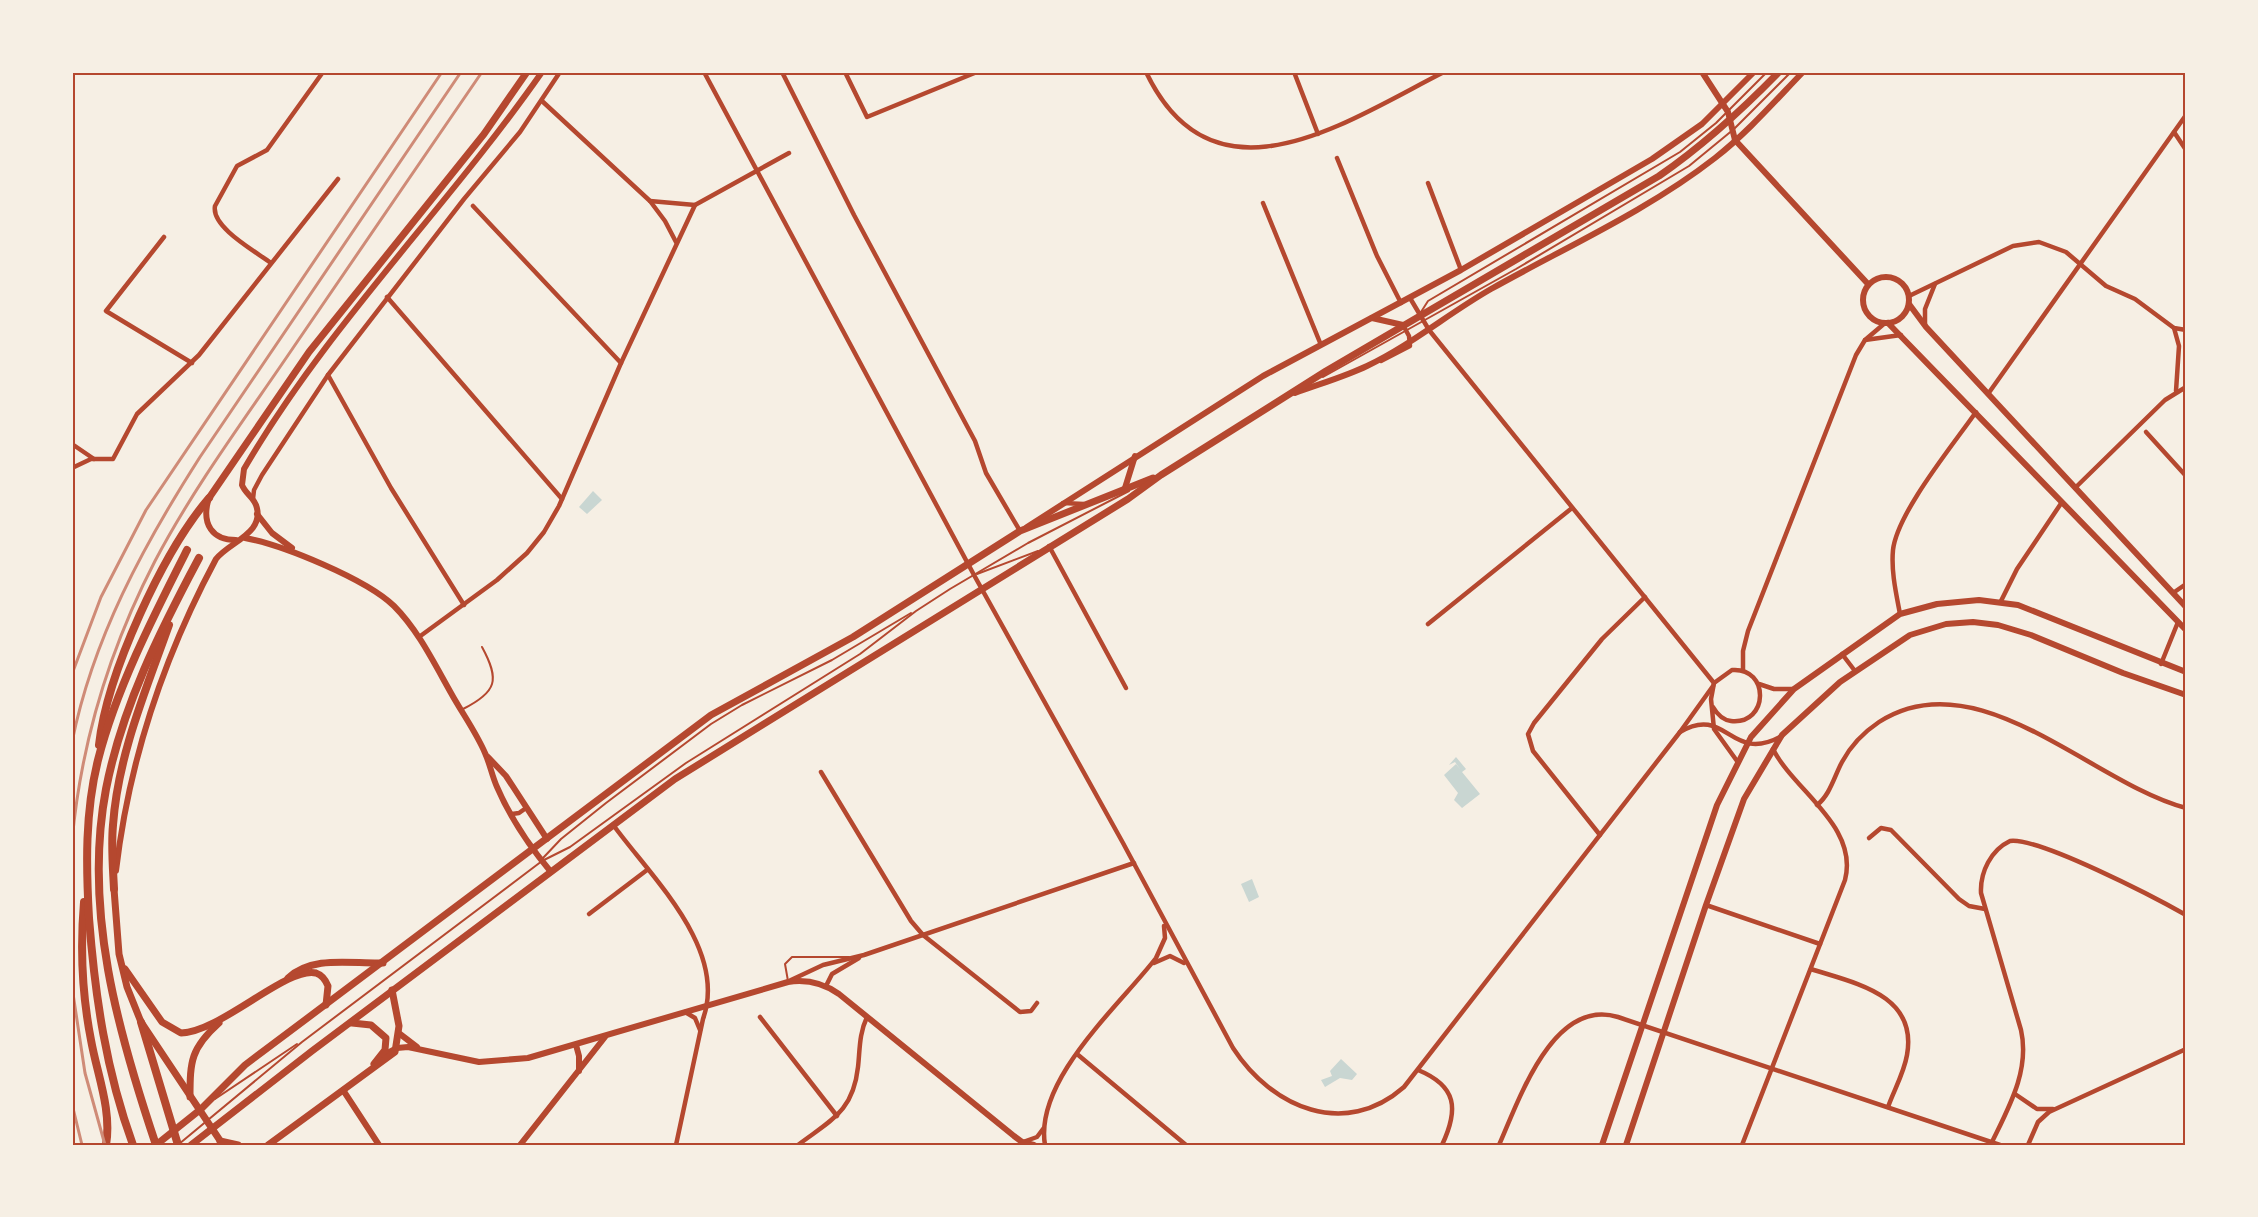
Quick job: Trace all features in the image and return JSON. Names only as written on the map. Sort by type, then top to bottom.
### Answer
[{"type":"highway","points":[[106,1145],[107,1113],[88,1023],[81,953],[88,818],[106,714],[135,630],[175,549],[209,498]]},
{"type":"highway","points":[[99,757],[141,646],[187,550]]},
{"type":"highway","points":[[156,1145],[117,1016],[108,974],[102,918],[101,834],[108,783],[129,709],[158,638],[199,558]]},
{"type":"highway","points":[[114,889],[112,826],[122,765],[182,591]]},
{"type":"highway","points":[[86,872],[93,972],[101,1033],[133,1145]]},
{"type":"highway","points":[[141,1022],[178,1145]]},
{"type":"main road","points":[[209,498],[327,327],[471,150],[528,72]]},
{"type":"main road","points":[[191,1145],[392,990],[695,766],[1128,499],[1161,475],[1288,395],[1422,319],[1659,176],[1694,152],[1731,121],[1779,72]]},
{"type":"main road","points":[[156,1145],[201,1109],[236,1072],[547,839],[594,800],[711,715],[853,637],[967,562],[1020,531],[1161,475]]},
{"type":"main road","points":[[114,889],[115,928],[121,965],[141,1022],[222,1143],[238,1145]]},
{"type":"main road","points":[[285,982],[297,970],[312,964],[383,963]]},
{"type":"main road","points":[[121,965],[169,1028],[187,1033],[223,1019],[285,982],[311,973],[319,975],[328,986],[326,1005]]},
{"type":"main road","points":[[268,1145],[372,1068],[386,1061],[397,1048],[399,1034],[392,990]]},
{"type":"main road","points":[[190,1097],[191,1066],[195,1050],[205,1036],[223,1019]]},
{"type":"main road","points":[[352,1023],[371,1025],[384,1035],[386,1047],[372,1068]]},
{"type":"street","points":[[271,263],[220,225],[214,209],[237,166],[267,150],[323,72]]},
{"type":"street","points":[[253,500],[244,490],[242,474],[285,405],[357,309],[491,143],[542,72]]},
{"type":"street","points":[[551,872],[533,849],[512,814],[497,787],[485,753],[419,637],[403,616],[384,598],[297,552],[272,533],[257,514],[253,500],[254,490],[262,475],[328,375],[387,297],[520,132],[560,72]]},
{"type":"street","points":[[705,72],[967,562],[1134,863],[1188,967],[1244,1062],[1276,1091],[1306,1108],[1330,1115],[1364,1111],[1396,1093],[1418,1070],[1680,732],[1713,684],[1729,671],[1743,670],[1753,676],[1759,684],[1760,703],[1754,714],[1741,720],[1725,719],[1712,724],[1699,723],[1680,732]]},
{"type":"street","points":[[782,72],[854,215],[975,441],[986,473],[1020,531],[1135,455],[1255,381],[1461,270],[1652,159],[1691,132],[1754,72]]},
{"type":"street","points":[[845,72],[867,117],[977,72]]},
{"type":"street","points":[[1146,72],[1170,112],[1194,131],[1216,142],[1239,148],[1263,149],[1318,134],[1444,72]]},
{"type":"street","points":[[1294,72],[1318,134]]},
{"type":"street","points":[[1702,72],[1724,103],[1734,129],[1735,140],[1868,284]]},
{"type":"street","points":[[1288,395],[1367,366],[1429,330],[1450,313],[1530,267],[1558,255],[1672,187],[1716,158],[1803,72]]},
{"type":"street","points":[[542,101],[650,201],[665,221],[676,242]]},
{"type":"street","points":[[1988,394],[2186,116]]},
{"type":"street","points":[[2174,132],[2186,150]]},
{"type":"street","points":[[419,637],[502,576],[533,546],[552,520],[621,363],[695,205],[789,153]]},
{"type":"street","points":[[1337,158],[1377,256],[1401,303]]},
{"type":"street","points":[[72,468],[86,460],[113,459],[137,414],[192,363],[338,179]]},
{"type":"street","points":[[1428,183],[1461,270]]},
{"type":"street","points":[[650,201],[695,205]]},
{"type":"street","points":[[1263,203],[1321,345]]},
{"type":"street","points":[[473,206],[621,363]]},
{"type":"street","points":[[164,237],[106,311],[192,363]]},
{"type":"street","points":[[1909,296],[2026,242],[2052,245],[2080,262],[2106,286],[2135,299],[2174,328],[2186,330]]},
{"type":"street","points":[[1743,670],[1743,646],[1748,631],[1852,366],[1865,340],[1887,323],[1904,315],[1909,304],[1909,296],[1903,284],[1892,278],[1879,277],[1868,284],[1862,298],[1864,309],[1870,317],[1887,323],[1902,335],[2186,630]]},
{"type":"street","points":[[1926,327],[1924,313],[1935,283]]},
{"type":"street","points":[[387,297],[562,499]]},
{"type":"street","points":[[1410,298],[1429,330],[1713,684],[1712,724],[1737,761]]},
{"type":"street","points":[[1909,304],[1926,327],[2185,606]]},
{"type":"street","points":[[1372,318],[1405,328],[1411,341]]},
{"type":"street","points":[[2174,328],[2180,346],[2176,391]]},
{"type":"street","points":[[1865,340],[1902,335]]},
{"type":"street","points":[[328,375],[390,488],[464,605]]},
{"type":"street","points":[[2075,488],[2176,391],[2186,387]]},
{"type":"street","points":[[1900,614],[1893,568],[1893,549],[1898,530],[1909,509],[1976,412]]},
{"type":"street","points":[[2146,432],[2186,476]]},
{"type":"street","points":[[72,444],[94,459]]},
{"type":"street","points":[[1125,488],[1135,455]]},
{"type":"street","points":[[209,498],[206,516],[211,530],[221,538],[244,538],[297,552]]},
{"type":"street","points":[[2001,601],[2018,569],[2062,502]]},
{"type":"street","points":[[1060,503],[1084,504]]},
{"type":"street","points":[[1428,624],[1572,508]]},
{"type":"street","points":[[114,889],[127,795],[156,690],[178,636],[212,567],[224,549],[244,538],[252,530],[257,514]]},
{"type":"street","points":[[1049,546],[1126,688]]},
{"type":"street","points":[[2173,593],[2186,584]]},
{"type":"street","points":[[1600,835],[1533,751],[1528,734],[1534,723],[1602,639],[1645,597]]},
{"type":"street","points":[[1602,1145],[1704,840],[1731,774],[1747,743],[1794,689],[1900,614],[1942,603],[1979,600],[2001,601],[2031,610],[2161,664],[2186,672]]},
{"type":"street","points":[[1712,724],[1734,739],[1747,743],[1772,741],[1782,735],[1855,671],[1910,635],[1946,624],[1973,622],[1998,625],[2031,635],[2123,673],[2186,695]]},
{"type":"street","points":[[2161,664],[2178,622]]},
{"type":"street","points":[[1842,653],[1855,671]]},
{"type":"street","points":[[1759,684],[1774,689],[1794,689]]},
{"type":"street","points":[[1817,805],[1826,796],[1845,757],[1873,727],[1904,711],[1939,704],[1971,709],[2004,718],[2153,796],[2186,808]]},
{"type":"street","points":[[1713,707],[1725,719]]},
{"type":"street","points":[[1626,1145],[1737,815],[1755,778],[1782,735]]},
{"type":"street","points":[[1742,1145],[1845,880],[1847,862],[1839,834],[1773,749]]},
{"type":"street","points":[[485,753],[506,776],[547,839]]},
{"type":"street","points":[[821,772],[911,921],[923,935],[1020,1012],[1031,1011],[1037,1003]]},
{"type":"street","points":[[512,814],[519,813],[526,808]]},
{"type":"street","points":[[614,826],[694,935],[703,959],[709,1005],[676,1145]]},
{"type":"street","points":[[1869,838],[1883,827],[1893,831],[1959,899],[1970,906],[1984,909]]},
{"type":"street","points":[[1992,1142],[2015,1094],[2023,1062],[2023,1039],[1984,909],[1981,888],[1985,869],[2000,847],[2010,841],[2019,840],[2094,870],[2186,915]]},
{"type":"street","points":[[788,982],[823,965],[864,955],[1134,863]]},
{"type":"street","points":[[589,914],[646,870]]},
{"type":"street","points":[[1706,905],[1820,944]]},
{"type":"street","points":[[1045,1145],[1044,1127],[1053,1089],[1077,1054],[1150,966],[1164,942],[1163,921]]},
{"type":"street","points":[[826,986],[832,974],[864,955]]},
{"type":"street","points":[[1150,966],[1170,956],[1188,967]]},
{"type":"street","points":[[1811,969],[1880,993],[1893,1003],[1899,1013],[1907,1037],[1907,1052],[1888,1107]]},
{"type":"street","points":[[379,1059],[397,1048],[420,1049],[462,1060],[495,1062],[528,1058],[788,982],[804,980],[826,986],[1023,1143],[1034,1145]]},
{"type":"street","points":[[685,1012],[698,1022],[700,1038]]},
{"type":"street","points":[[1499,1145],[1545,1052],[1566,1027],[1581,1018],[1598,1014],[1642,1025],[2000,1145]]},
{"type":"street","points":[[760,1017],[837,1116]]},
{"type":"street","points":[[798,1145],[846,1107],[853,1090],[858,1067],[861,1032],[867,1017]]},
{"type":"street","points":[[399,1034],[420,1049]]},
{"type":"street","points":[[520,1145],[606,1036]]},
{"type":"street","points":[[576,1045],[580,1059],[578,1072]]},
{"type":"street","points":[[2028,1145],[2038,1122],[2055,1109],[2186,1049]]},
{"type":"street","points":[[1077,1054],[1186,1145]]},
{"type":"street","points":[[1418,1070],[1438,1078],[1449,1094],[1453,1114],[1442,1145]]},
{"type":"street","points":[[343,1090],[379,1145]]},
{"type":"street","points":[[2015,1094],[2037,1109],[2055,1109]]},
{"type":"street","points":[[1023,1143],[1037,1137],[1044,1127]]},
{"type":"lane","points":[[1422,319],[1428,301],[1680,152],[1728,112],[1767,72]]},
{"type":"lane","points":[[1422,319],[1667,180],[1704,155],[1734,129],[1791,72]]},
{"type":"lane","points":[[542,861],[561,839],[711,724],[916,611],[974,574],[1161,475]]},
{"type":"lane","points":[[974,574],[994,570],[1049,546]]},
{"type":"lane","points":[[201,1109],[302,1041],[542,861],[570,847],[686,763],[860,654],[916,611]]},
{"type":"lane","points":[[461,710],[480,701],[492,688],[491,667],[482,647]]},
{"type":"lane","points":[[788,982],[785,964],[792,957],[828,959],[864,955]]},
{"type":"lane","points":[[178,1145],[302,1041]]},
{"type":"shaded area","points":[[593,491],[602,500],[587,514],[579,507]]},
{"type":"shaded area","points":[[1456,757],[1466,769],[1462,772],[1480,794],[1462,808],[1454,800],[1458,793],[1444,775],[1456,764],[1460,769],[1455,762],[1449,765]]},
{"type":"shaded area","points":[[1252,879],[1259,897],[1249,902],[1241,884]]},
{"type":"shaded area","points":[[1341,1059],[1357,1074],[1352,1080],[1340,1078],[1325,1087],[1321,1080],[1332,1076],[1330,1071]]},
{"type":"railway","points":[[72,674],[101,597],[146,510],[442,72]]},
{"type":"railway","points":[[72,742],[81,704],[107,630],[122,594],[159,524],[200,457],[461,72]]},
{"type":"railway","points":[[72,841],[82,768],[100,697],[124,628],[155,561],[187,505],[222,451],[482,72]]},
{"type":"railway","points":[[72,987],[85,1073],[105,1145]]},
{"type":"railway","points":[[72,1104],[82,1145]]}]
